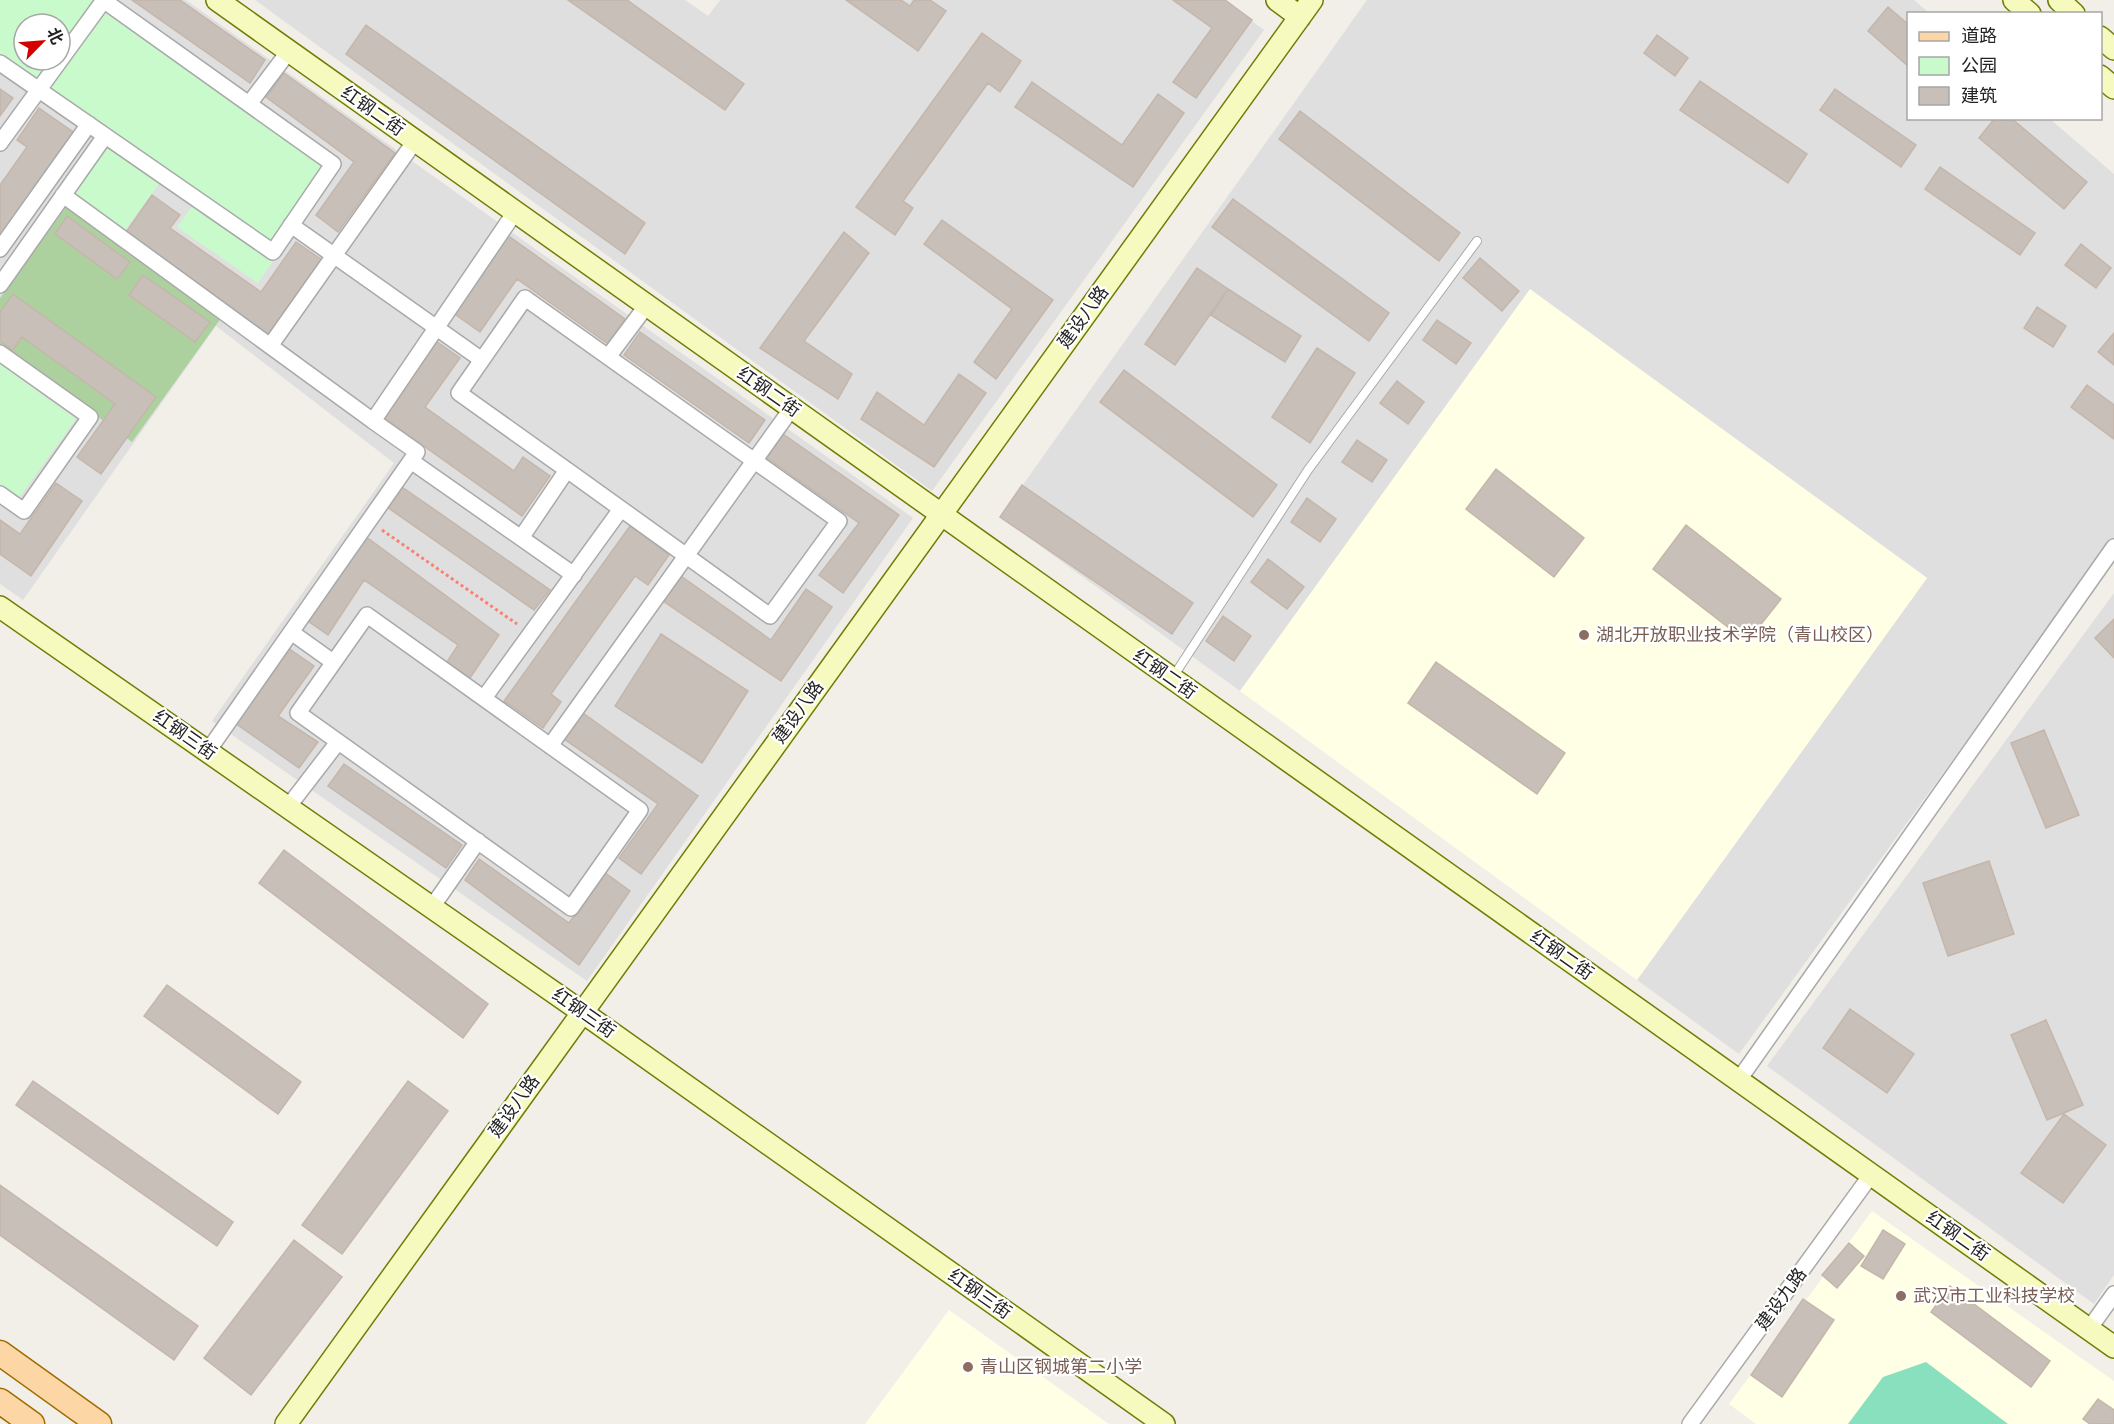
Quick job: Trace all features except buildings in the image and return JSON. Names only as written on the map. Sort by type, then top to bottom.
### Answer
[{"type":"main road","points":[[0,1353],[99,1424]]},
{"type":"main road","points":[[0,1401],[32,1424]]},
{"type":"street","points":[[0,63],[39,90],[89,124],[273,252],[333,164],[104,0],[39,90],[0,143]]},
{"type":"street","name":"红钢二街","points":[[217,0],[2114,1347]]},
{"type":"street","points":[[1277,0],[1306,8]]},
{"type":"street","points":[[2014,0],[2028,12]]},
{"type":"street","points":[[2059,0],[2072,12]]},
{"type":"street","name":"建设八路","points":[[286,1424],[1306,8]]},
{"type":"street","points":[[2102,39],[2114,49]]},
{"type":"street","points":[[249,104],[289,51]]},
{"type":"street","points":[[2102,78],[2114,88]]},
{"type":"street","points":[[0,249],[89,124]]},
{"type":"street","points":[[0,285],[105,136]]},
{"type":"street","points":[[270,346],[416,141]]},
{"type":"street","points":[[63,195],[417,452],[208,751]]},
{"type":"street","points":[[373,421],[515,212]]},
{"type":"street","points":[[291,225],[482,360]]},
{"type":"street","points":[[525,298],[608,357],[839,521],[770,616],[459,393],[525,298]]},
{"type":"street","points":[[608,357],[646,305]]},
{"type":"street","points":[[0,353],[90,417],[24,511],[0,494]]},
{"type":"street","points":[[550,746],[792,408]]},
{"type":"street","points":[[411,461],[574,575]]},
{"type":"street","points":[[521,537],[567,470]]},
{"type":"street","points":[[484,698],[621,509]]},
{"type":"street","points":[[1738,1080],[2114,547]]},
{"type":"street","name":"红钢三街","points":[[0,607],[582,1012],[1164,1424]]},
{"type":"street","points":[[367,615],[484,698],[640,810],[571,908],[298,713],[367,615]]},
{"type":"street","points":[[291,632],[333,662]]},
{"type":"street","points":[[288,807],[338,742]]},
{"type":"street","points":[[432,907],[478,841]]},
{"type":"street","name":"建设九路","points":[[1690,1424],[1871,1175]]},
{"type":"street","points":[[2089,1329],[2114,1294]]},
{"type":"lane","points":[[1172,678],[1308,470],[1477,241]]},
{"type":"path","points":[[369,521],[531,633]]},
{"type":"shaded area","points":[[0,0],[186,0],[913,518],[587,981],[212,721],[394,463],[216,326],[23,600],[0,584]]},
{"type":"shaded area","points":[[255,0],[685,0],[708,16],[720,0],[1223,0],[1264,30],[932,491]]},
{"type":"shaded area","points":[[1367,0],[1914,0],[1928,12],[1907,12],[1907,120],[2051,120],[2114,174],[2114,538],[1739,1054],[1637,980],[1927,578],[1530,290],[1240,691],[1000,517]]},
{"type":"shaded area","name":"湖北开放职业技术学院（青山校区）","points":[[1530,289],[1927,578],[1637,980],[1240,691]]},
{"type":"shaded area","points":[[2114,593],[2114,1275],[2094,1304],[1767,1066]]},
{"type":"shaded area","name":"武汉市工业科技学校","points":[[1872,1211],[2114,1381],[2114,1424],[1756,1424],[1729,1404]]},
{"type":"shaded area","name":"青山区钢城第二小学","points":[[949,1310],[1109,1424],[865,1424]]},
{"type":"green space","points":[[0,0],[95,0],[325,166],[270,244],[26,72],[72,72],[72,12],[12,12],[12,62],[0,54]]},
{"type":"green space","points":[[107,145],[159,184],[123,233],[71,194]]},
{"type":"green space","points":[[193,205],[273,261],[258,283],[177,227]]},
{"type":"green space","points":[[67,206],[221,318],[132,442],[0,345],[0,298]]},
{"type":"green space","points":[[0,364],[76,419],[19,498],[0,485]]},
{"type":"green space","points":[[1926,1362],[2008,1424],[1848,1424],[1883,1377]]},
{"type":"place","name":"湖北开放职业技术学院（青山校区）","points":[[1584,635]]},
{"type":"place","name":"武汉市工业科技学校","points":[[1901,1296]]},
{"type":"place","name":"青山区钢城第二小学","points":[[968,1367]]}]
